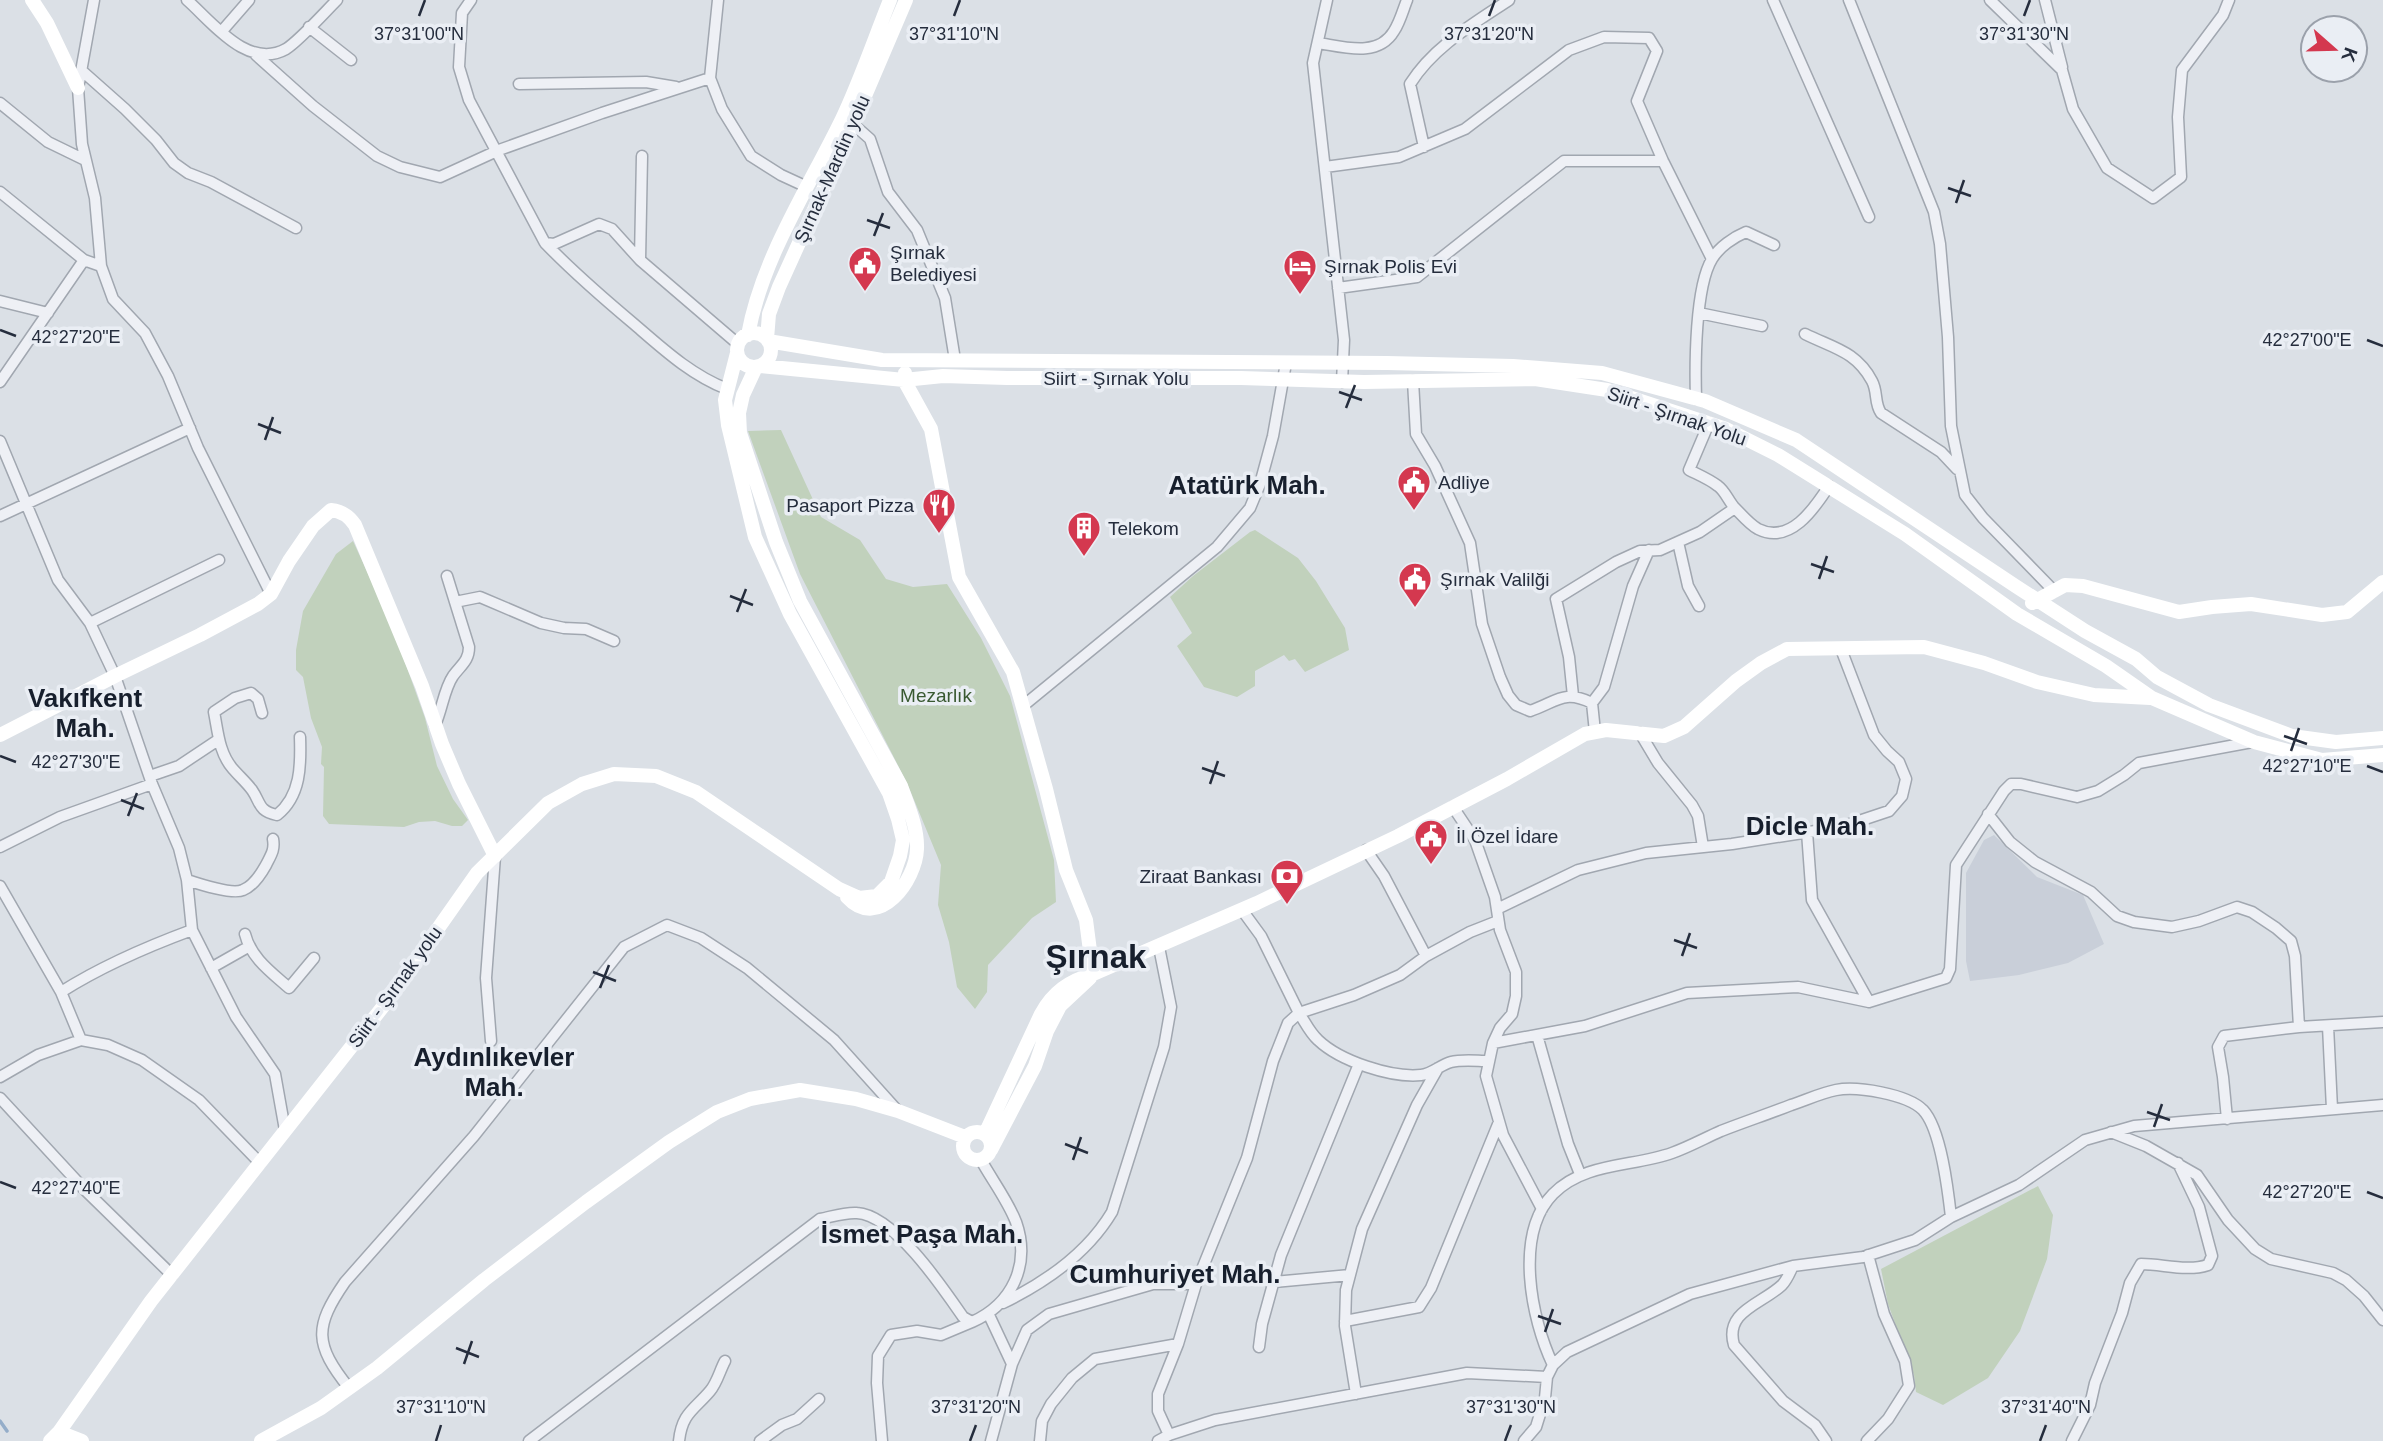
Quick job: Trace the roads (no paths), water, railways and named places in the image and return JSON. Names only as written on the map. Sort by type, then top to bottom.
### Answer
[{"type":"street","points":[[32,0],[47,23],[78,88]]},
{"type":"street","points":[[94,0],[78,88],[85,160],[95,198],[102,266],[113,299],[145,333],[168,376],[190,428],[271,594]]},
{"type":"street","points":[[187,0],[242,49],[256,55],[313,106],[377,156],[440,177],[495,152],[710,78]]},
{"type":"street","points":[[222,32],[248,0]]},
{"type":"street","points":[[256,55],[268,55],[287,48],[337,0]]},
{"type":"street","points":[[471,0],[462,13],[459,67],[469,100],[545,243],[567,266],[678,362],[708,381],[727,388]]},
{"type":"street","points":[[718,0],[710,78],[722,109],[751,156],[807,187]]},
{"type":"street","name":"Şırnak-Mardin yolu","points":[[741,344],[753,305],[807,187],[843,117],[890,0]]},
{"type":"street","name":"Şırnak-Mardin yolu","points":[[767,340],[769,314],[779,286],[906,0]]},
{"type":"street","points":[[1326,0],[1314,63],[1344,340],[1342,382]]},
{"type":"street","points":[[1318,44],[1374,49],[1395,31],[1407,0]]},
{"type":"street","points":[[1424,147],[1410,85],[1421,66],[1460,33],[1509,0]]},
{"type":"street","points":[[1773,0],[1869,218]]},
{"type":"street","points":[[1849,0],[1934,212],[1940,244],[1948,337],[1951,426],[1965,495],[1983,519],[2054,591]]},
{"type":"street","points":[[1990,0],[2062,70]]},
{"type":"street","points":[[2045,0],[2073,109],[2107,168],[2153,198],[2181,177],[2178,117],[2182,69],[2223,15],[2229,0]]},
{"type":"street","points":[[309,27],[351,60]]},
{"type":"street","points":[[1325,167],[1399,157],[1465,129],[1569,50],[1604,37],[1649,38],[1657,51],[1637,101],[1663,161],[1712,259]]},
{"type":"street","points":[[81,70],[140,124],[174,163],[188,173],[296,228]]},
{"type":"street","points":[[519,84],[646,82],[680,87]]},
{"type":"street","points":[[0,103],[48,142],[85,160]]},
{"type":"street","points":[[853,124],[870,139],[888,192],[917,230],[945,298],[954,360]]},
{"type":"street","points":[[640,260],[642,156]]},
{"type":"street","points":[[1338,288],[1417,276],[1564,161],[1663,161]]},
{"type":"street","points":[[0,192],[84,260],[102,266]]},
{"type":"street","points":[[545,243],[554,244],[599,224],[612,229],[640,260],[741,344]]},
{"type":"street","points":[[1696,399],[1699,313],[1712,259],[1736,236],[1746,232],[1774,245]]},
{"type":"street","points":[[0,382],[84,260]]},
{"type":"street","points":[[0,301],[48,313]]},
{"type":"street","points":[[1699,313],[1762,326]]},
{"type":"street","points":[[758,334],[767,340],[771,354],[765,363],[758,367],[743,395],[739,413],[740,433],[776,542],[800,601],[901,786],[911,815],[918,850],[905,885],[893,901],[870,909],[851,901],[839,889],[859,898],[877,896],[891,882],[903,840],[889,793],[790,614],[755,537],[728,425],[725,400],[741,344],[758,334]]},
{"type":"street","points":[[1805,334],[1847,352],[1866,371],[1875,388],[1876,406],[1881,413],[1941,452],[1959,472]]},
{"type":"street","name":"Siirt - Şırnak Yolu","points":[[767,340],[882,360],[1513,366],[1602,373],[1696,399],[1797,440],[2037,600],[2136,659],[2157,677],[2209,705],[2292,736],[2336,742],[2383,738]]},
{"type":"street","points":[[741,344],[741,362],[758,367]]},
{"type":"street","points":[[906,360],[904,380],[930,429],[959,577],[1013,672],[1066,870],[1086,920],[1093,974]]},
{"type":"street","points":[[1023,706],[1217,547],[1250,508],[1260,484],[1273,436],[1286,363]]},
{"type":"street","name":"Siirt - Şırnak Yolu","points":[[758,367],[904,380],[943,376],[1284,379],[1342,382],[1535,379],[1607,390],[1726,429],[1778,454],[1905,534],[2017,614],[2106,666],[2152,698],[2253,742],[2322,760],[2383,755]]},
{"type":"street","points":[[1413,381],[1416,434],[1435,466],[1470,542],[1482,624],[1508,695],[1517,705],[1530,711],[1546,706],[1564,695],[1592,703]]},
{"type":"street","points":[[1709,423],[1689,470],[1720,487],[1735,508],[1756,528],[1769,533],[1785,532],[1816,506],[1829,486]]},
{"type":"street","points":[[0,516],[190,428]]},
{"type":"street","points":[[0,441],[58,580],[90,623],[115,676],[178,848],[187,880],[192,930],[236,1017],[275,1074],[285,1130]]},
{"type":"street","points":[[1573,696],[1569,657],[1556,599],[1616,562],[1640,551],[1660,550],[1678,542],[1700,532],[1735,508]]},
{"type":"street","points":[[0,735],[246,611],[271,594],[313,526],[331,510],[351,518],[422,686],[459,784],[495,856],[486,978],[491,1041]]},
{"type":"street","points":[[1678,542],[1688,586],[1699,606]]},
{"type":"street","points":[[1595,732],[1592,703],[1604,687],[1633,586],[1649,550]]},
{"type":"street","points":[[90,623],[219,560]]},
{"type":"street","points":[[435,725],[453,677],[466,662],[469,654],[447,576]]},
{"type":"street","points":[[2017,614],[2065,585],[2083,586],[2179,612],[2251,604],[2322,615],[2347,612],[2383,582]]},
{"type":"street","points":[[455,602],[473,597],[488,598],[541,623],[586,629],[614,641]]},
{"type":"street","points":[[985,1134],[1049,999],[1070,982],[1242,910],[1453,807],[1585,734],[1606,730],[1664,736],[1684,727],[1736,681],[1787,649],[1924,647],[1984,663],[2038,682],[2083,692],[2152,698],[2157,677]]},
{"type":"street","points":[[1497,909],[1578,870],[1646,853],[1841,827],[1889,811],[1902,796],[1906,779],[1899,762],[1874,735],[1841,649]]},
{"type":"street","points":[[261,713],[258,699],[251,693],[220,706],[214,712],[218,740],[233,769],[250,787],[263,811],[277,815],[284,810],[294,793],[298,781],[300,737]]},
{"type":"street","points":[[1640,733],[1658,763],[1692,805],[1698,816],[1703,847]]},
{"type":"street","points":[[0,846],[60,817],[151,780],[179,766],[218,740]]},
{"type":"street","points":[[1493,1043],[1585,1026],[1687,993],[1798,987],[1869,1002],[1946,978],[1950,969],[1956,865],[2011,784],[2077,797],[2098,790],[2139,763],[2253,742]]},
{"type":"street","name":"Siirt - Şırnak yolu","points":[[55,1436],[172,1275],[384,1004],[477,873],[548,803],[582,784],[614,774],[656,776],[696,792],[839,889]]},
{"type":"street","points":[[1453,807],[1475,840],[1495,897],[1498,921],[1516,972],[1516,996],[1512,1014],[1500,1028],[1493,1043],[1486,1076],[1503,1135],[1542,1209]]},
{"type":"street","points":[[1989,814],[2010,842],[2035,862],[2091,892],[2117,916],[2153,926],[2172,927],[2199,921],[2237,906],[2252,912],[2276,928],[2291,941],[2295,956],[2299,1027]]},
{"type":"street","points":[[1807,832],[1812,900],[1869,1002]]},
{"type":"street","points":[[187,880],[241,891],[263,870],[275,848],[273,839]]},
{"type":"street","points":[[1366,850],[1384,876],[1426,956]]},
{"type":"street","points":[[0,886],[61,992],[81,1040]]},
{"type":"street","points":[[1242,910],[1261,936],[1299,1013],[1318,1040],[1334,1052],[1359,1064],[1418,1076],[1452,1061],[1489,1061]]},
{"type":"street","points":[[1168,1435],[1158,1411],[1158,1394],[1178,1344],[1196,1284],[1247,1158],[1273,1061],[1288,1023],[1299,1013],[1354,995],[1400,975],[1426,956],[1470,932],[1498,921]]},
{"type":"street","points":[[349,1388],[332,1367],[321,1329],[329,1306],[345,1282],[474,1136],[624,947],[667,925],[701,938],[747,968],[834,1040],[898,1111]]},
{"type":"street","points":[[61,992],[90,974],[142,949],[192,930]]},
{"type":"street","points":[[246,934],[248,947],[269,971],[289,988],[314,958]]},
{"type":"street","points":[[211,968],[248,947]]},
{"type":"street","points":[[882,1441],[877,1383],[878,1356],[891,1335],[918,1331],[942,1335],[989,1315],[1071,1260],[1099,1234],[1112,1212],[1164,1047],[1171,1007],[1159,947]]},
{"type":"street","points":[[1002,1304],[1021,1265],[1016,1223],[986,1155],[991,1141],[985,1134],[977,1131],[965,1137],[962,1146],[965,1154],[972,1159],[986,1155],[1035,1066],[1047,1031],[1060,1006],[1093,974]]},
{"type":"street","points":[[2227,1119],[2224,1077],[2218,1047],[2224,1036],[2299,1027],[2383,1022]]},
{"type":"street","points":[[2328,1026],[2332,1109]]},
{"type":"street","points":[[1537,1035],[1568,1144],[1580,1174]]},
{"type":"street","points":[[0,1077],[38,1055],[81,1040],[108,1045],[142,1060],[199,1100],[260,1163]]},
{"type":"street","points":[[1259,1347],[1262,1324],[1281,1255],[1359,1064]]},
{"type":"street","points":[[1356,1394],[1345,1321],[1346,1290],[1362,1229],[1417,1105],[1438,1068]]},
{"type":"street","points":[[1553,1365],[1542,1342],[1529,1268],[1530,1238],[1542,1209],[1552,1195],[1580,1174],[1671,1154],[1723,1130],[1819,1094],[1838,1089],[1868,1090],[1912,1102],[1924,1111],[1938,1141],[1951,1217]]},
{"type":"street","points":[[266,1440],[321,1408],[377,1368],[586,1202],[669,1142],[717,1112],[750,1099],[800,1090],[856,1099],[898,1111],[965,1137]]},
{"type":"street","points":[[0,1098],[85,1190],[172,1275]]},
{"type":"street","points":[[1524,1441],[1536,1427],[1545,1398],[1547,1377],[1553,1365],[1567,1352],[1690,1294],[1793,1266],[1868,1255],[1915,1240],[1951,1217],[2019,1185],[2085,1140],[2111,1131],[2134,1126],[2383,1104]]},
{"type":"street","points":[[1345,1321],[1419,1307],[1431,1288],[1499,1121]]},
{"type":"street","points":[[2111,1131],[2146,1146],[2197,1175],[2228,1220],[2255,1249],[2271,1259],[2333,1273],[2346,1280],[2364,1296],[2383,1320]]},
{"type":"street","points":[[2072,1441],[2090,1405],[2095,1383],[2122,1313],[2130,1283],[2141,1264],[2200,1268],[2208,1265],[2213,1256],[2199,1207],[2178,1163]]},
{"type":"street","points":[[529,1441],[820,1219],[859,1213],[888,1226],[905,1242],[963,1317],[972,1322]]},
{"type":"street","points":[[1867,1441],[1888,1419],[1909,1386],[1905,1361],[1884,1314],[1868,1255]]},
{"type":"street","points":[[1793,1266],[1780,1286],[1737,1318],[1731,1334],[1734,1345],[1783,1401],[1815,1425],[1826,1441]]},
{"type":"street","points":[[1274,1282],[1350,1275]]},
{"type":"street","points":[[991,1441],[1012,1364],[1027,1330],[1049,1314],[1153,1284],[1196,1284]]},
{"type":"street","points":[[989,1315],[1012,1364]]},
{"type":"street","points":[[1040,1441],[1042,1421],[1051,1404],[1072,1378],[1095,1359],[1178,1344]]},
{"type":"street","points":[[679,1441],[687,1413],[711,1390],[725,1361]]},
{"type":"street","points":[[1158,1441],[1168,1435],[1215,1420],[1467,1373],[1547,1377]]},
{"type":"street","points":[[760,1441],[782,1425],[797,1419],[820,1399]]},
{"type":"street","points":[[55,1436],[82,1441]]},
{"type":"waterway","points":[[0,1421],[7,1431]]},
{"type":"place","name":"Şırnak Belediyesi","points":[[865,293]]},
{"type":"place","name":"Şırnak Polis Evi","points":[[1300,296]]},
{"type":"place","name":"Adliye","points":[[1414,512]]},
{"type":"place","name":"Pasaport Pizza","points":[[939,535]]},
{"type":"place","name":"Telekom","points":[[1084,558]]},
{"type":"place","name":"Şırnak Valilği","points":[[1415,609]]},
{"type":"place","name":"İl Özel İdare","points":[[1431,866]]},
{"type":"place","name":"Ziraat Bankası","points":[[1287,906]]},
{"type":"district","name":"Atatürk Mah.","points":[[1247,485]]},
{"type":"district","name":"Vakıfkent Mah.","points":[[85,713]]},
{"type":"district","name":"Dicle Mah.","points":[[1810,826]]},
{"type":"district","name":"Şırnak","points":[[1096,956]]},
{"type":"district","name":"Aydınlıkevler Mah.","points":[[494,1072]]},
{"type":"district","name":"İsmet Paşa Mah.","points":[[922,1234]]},
{"type":"district","name":"Cumhuriyet Mah.","points":[[1175,1274]]},
{"type":"park label","name":"Mezarlık","points":[[936,695]]}]
